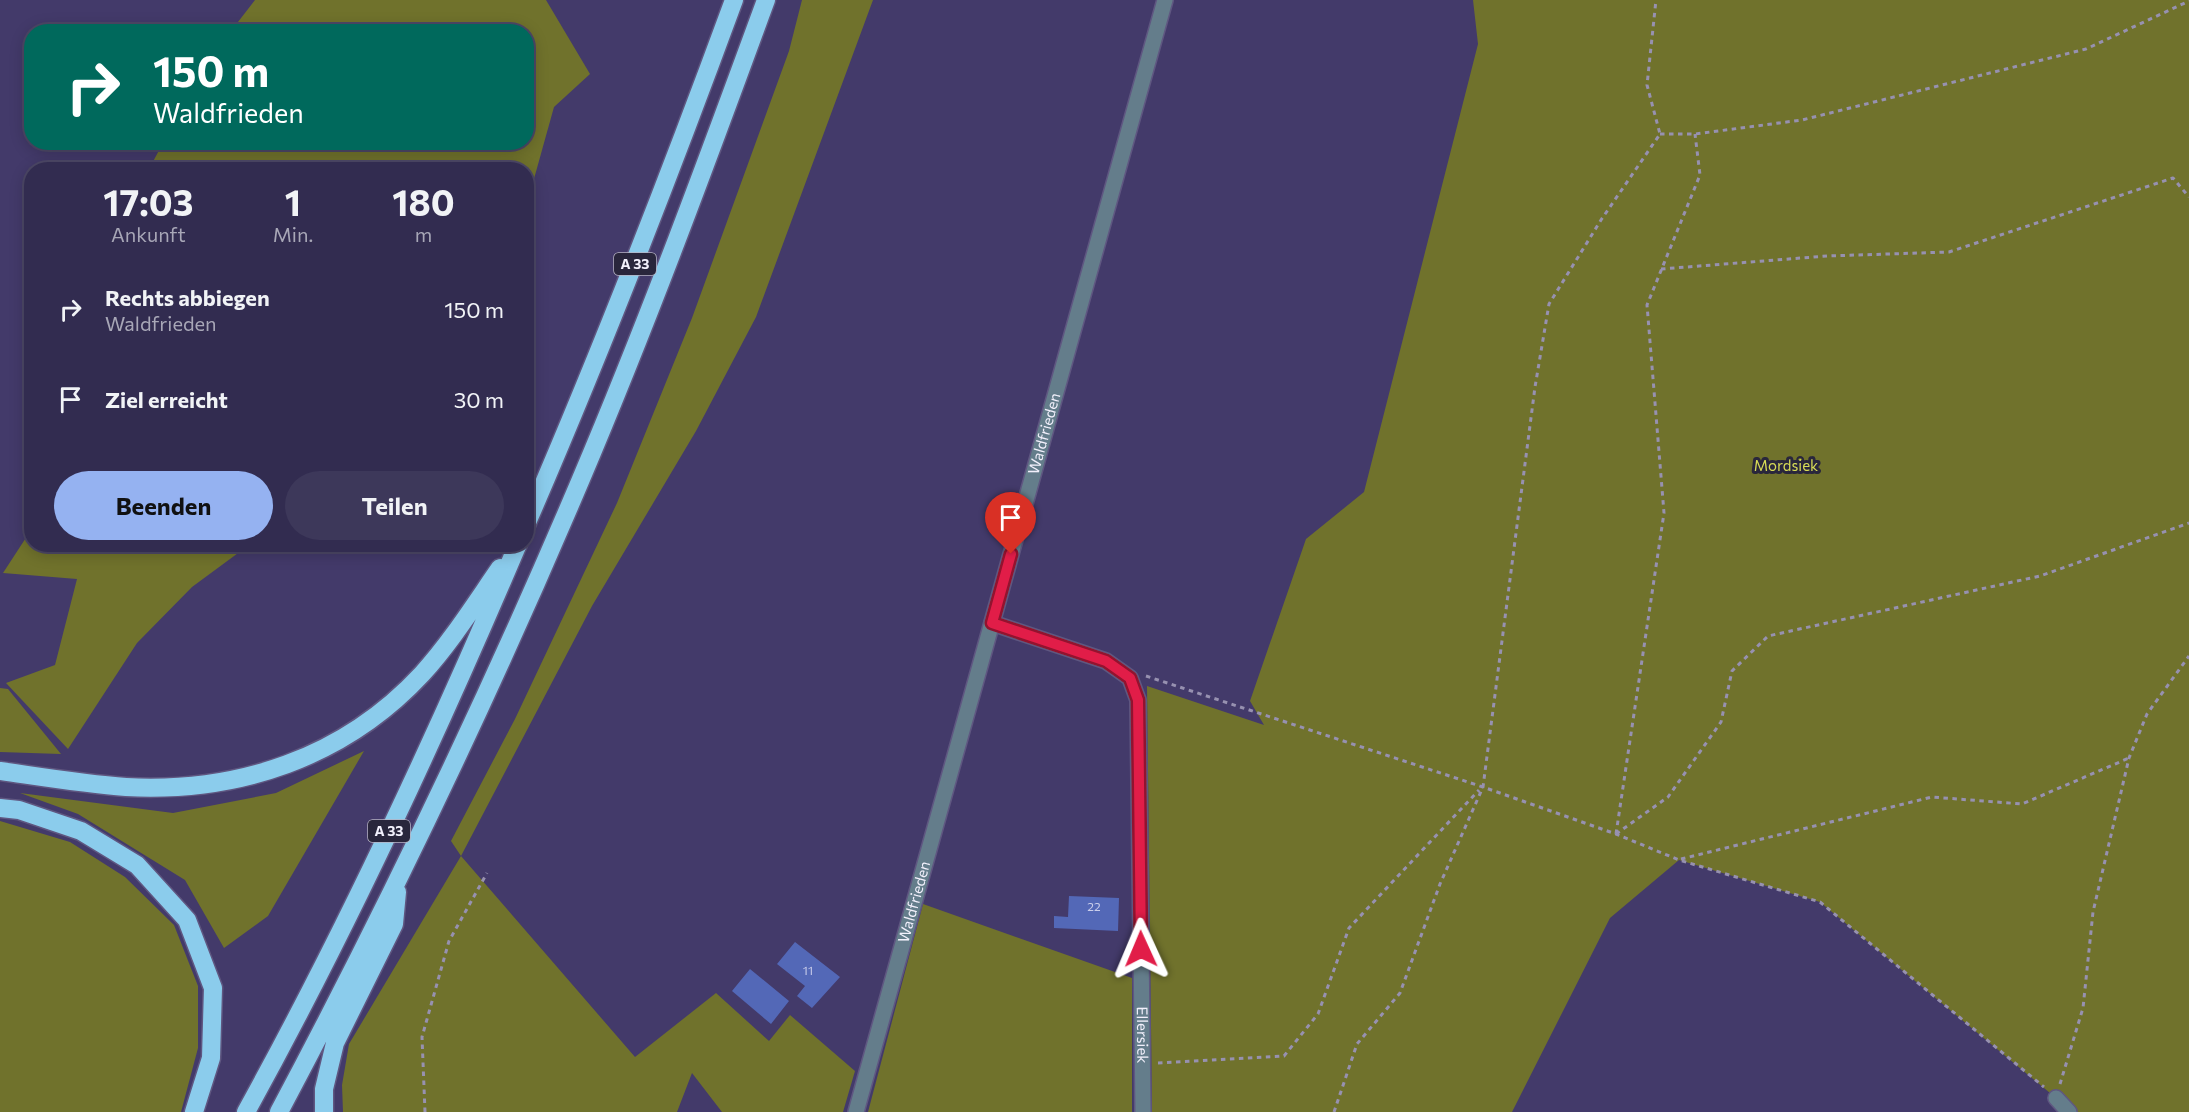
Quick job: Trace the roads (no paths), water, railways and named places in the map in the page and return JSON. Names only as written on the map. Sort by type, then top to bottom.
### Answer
[{"type":"highway","name":"A 33","points":[[534,506],[610,328],[674,164],[734,0]]},
{"type":"highway","name":"A 33","points":[[279,1112],[397,884],[495,675],[582,478],[703,174],[766,0]]},
{"type":"highway","points":[[0,771],[126,787],[176,787],[230,782],[276,769],[350,734],[421,675],[511,552]]},
{"type":"highway","name":"A 33","points":[[246,1112],[370,871],[467,665],[514,552]]},
{"type":"highway","points":[[0,808],[19,810],[81,831],[136,865],[187,920],[213,988],[211,1058],[194,1112]]},
{"type":"highway","points":[[324,1112],[324,1089],[335,1043],[394,924],[397,884]]},
{"type":"street","name":"Waldfrieden","points":[[856,1112],[1165,0]]},
{"type":"street","name":"Ellersiek","points":[[992,623],[1106,661],[1130,678],[1138,700],[1143,1112]]},
{"type":"street","points":[[2056,1098],[2069,1112]]},
{"type":"park label","name":"Mordsiek","points":[[1786,466]]}]
